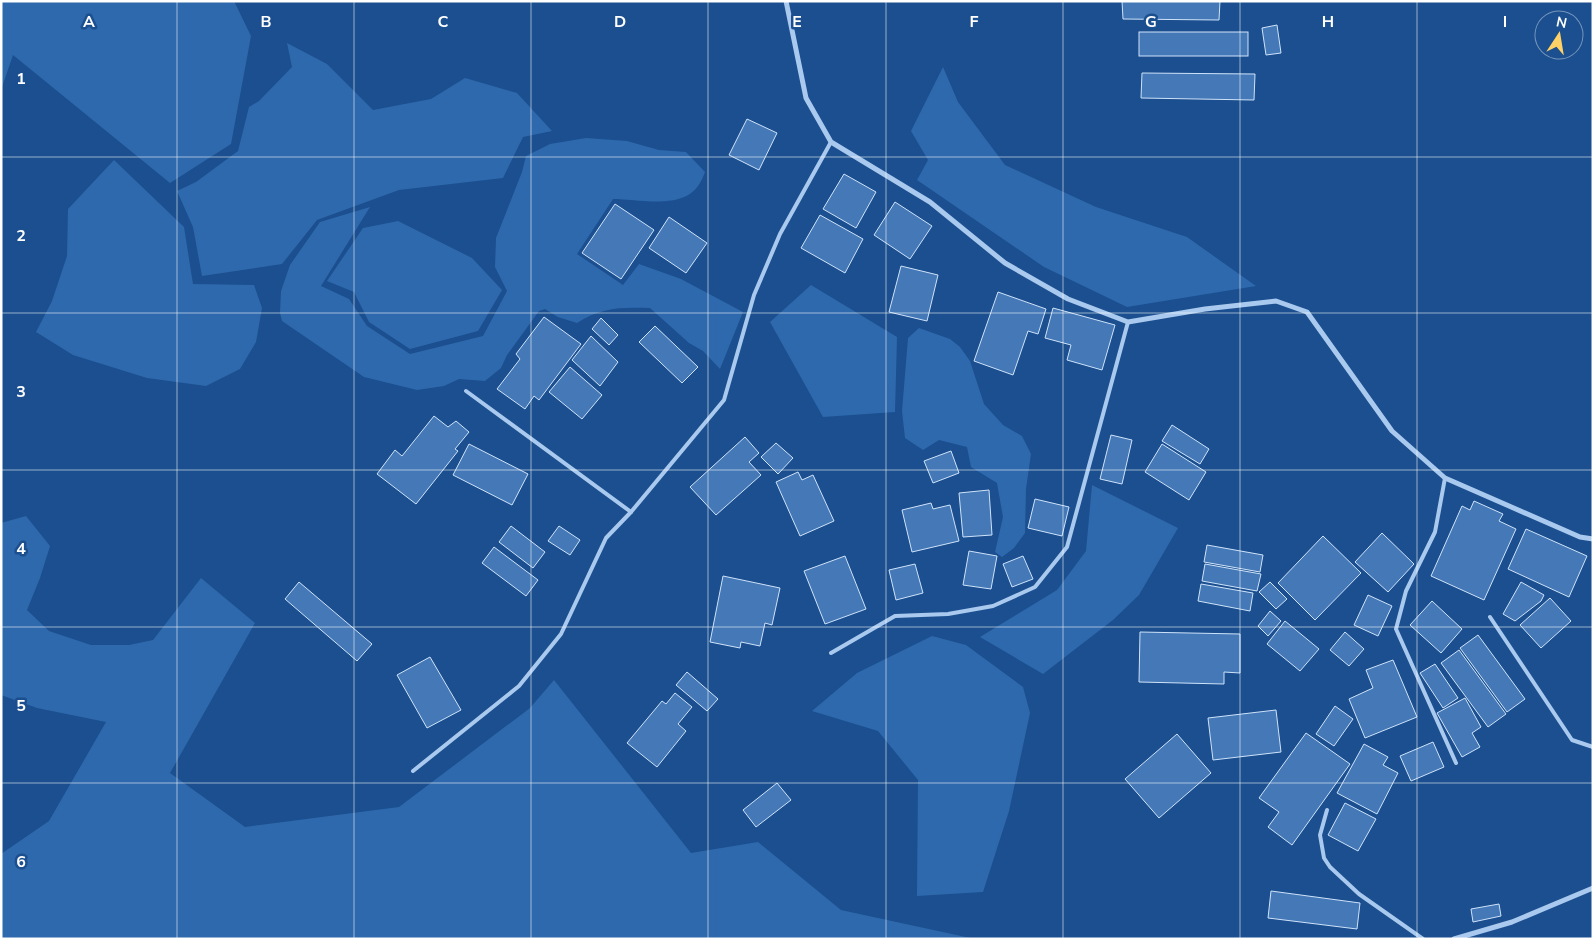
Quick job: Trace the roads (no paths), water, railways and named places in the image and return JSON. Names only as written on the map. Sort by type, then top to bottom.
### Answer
[{"type":"street","points":[[786,1],[806,98],[831,142],[930,202],[1005,263],[1068,299],[1128,322],[1205,309],[1276,302],[1307,312],[1392,431],[1445,478],[1580,537],[1593,538]]},
{"type":"street","points":[[1454,939],[1512,922],[1593,888]]},
{"type":"lane","points":[[413,771],[519,686],[561,634],[606,538],[631,512],[724,400],[754,296],[780,234],[831,142]]},
{"type":"lane","points":[[831,653],[896,616],[948,614],[993,606],[1035,588],[1067,548],[1128,322]]},
{"type":"lane","points":[[466,391],[631,512]]},
{"type":"lane","points":[[1445,478],[1435,532],[1406,591],[1396,629],[1456,764]]},
{"type":"lane","points":[[1490,617],[1572,740],[1593,747]]},
{"type":"lane","points":[[1327,810],[1320,835],[1324,858],[1330,867],[1359,894],[1422,939]]}]
